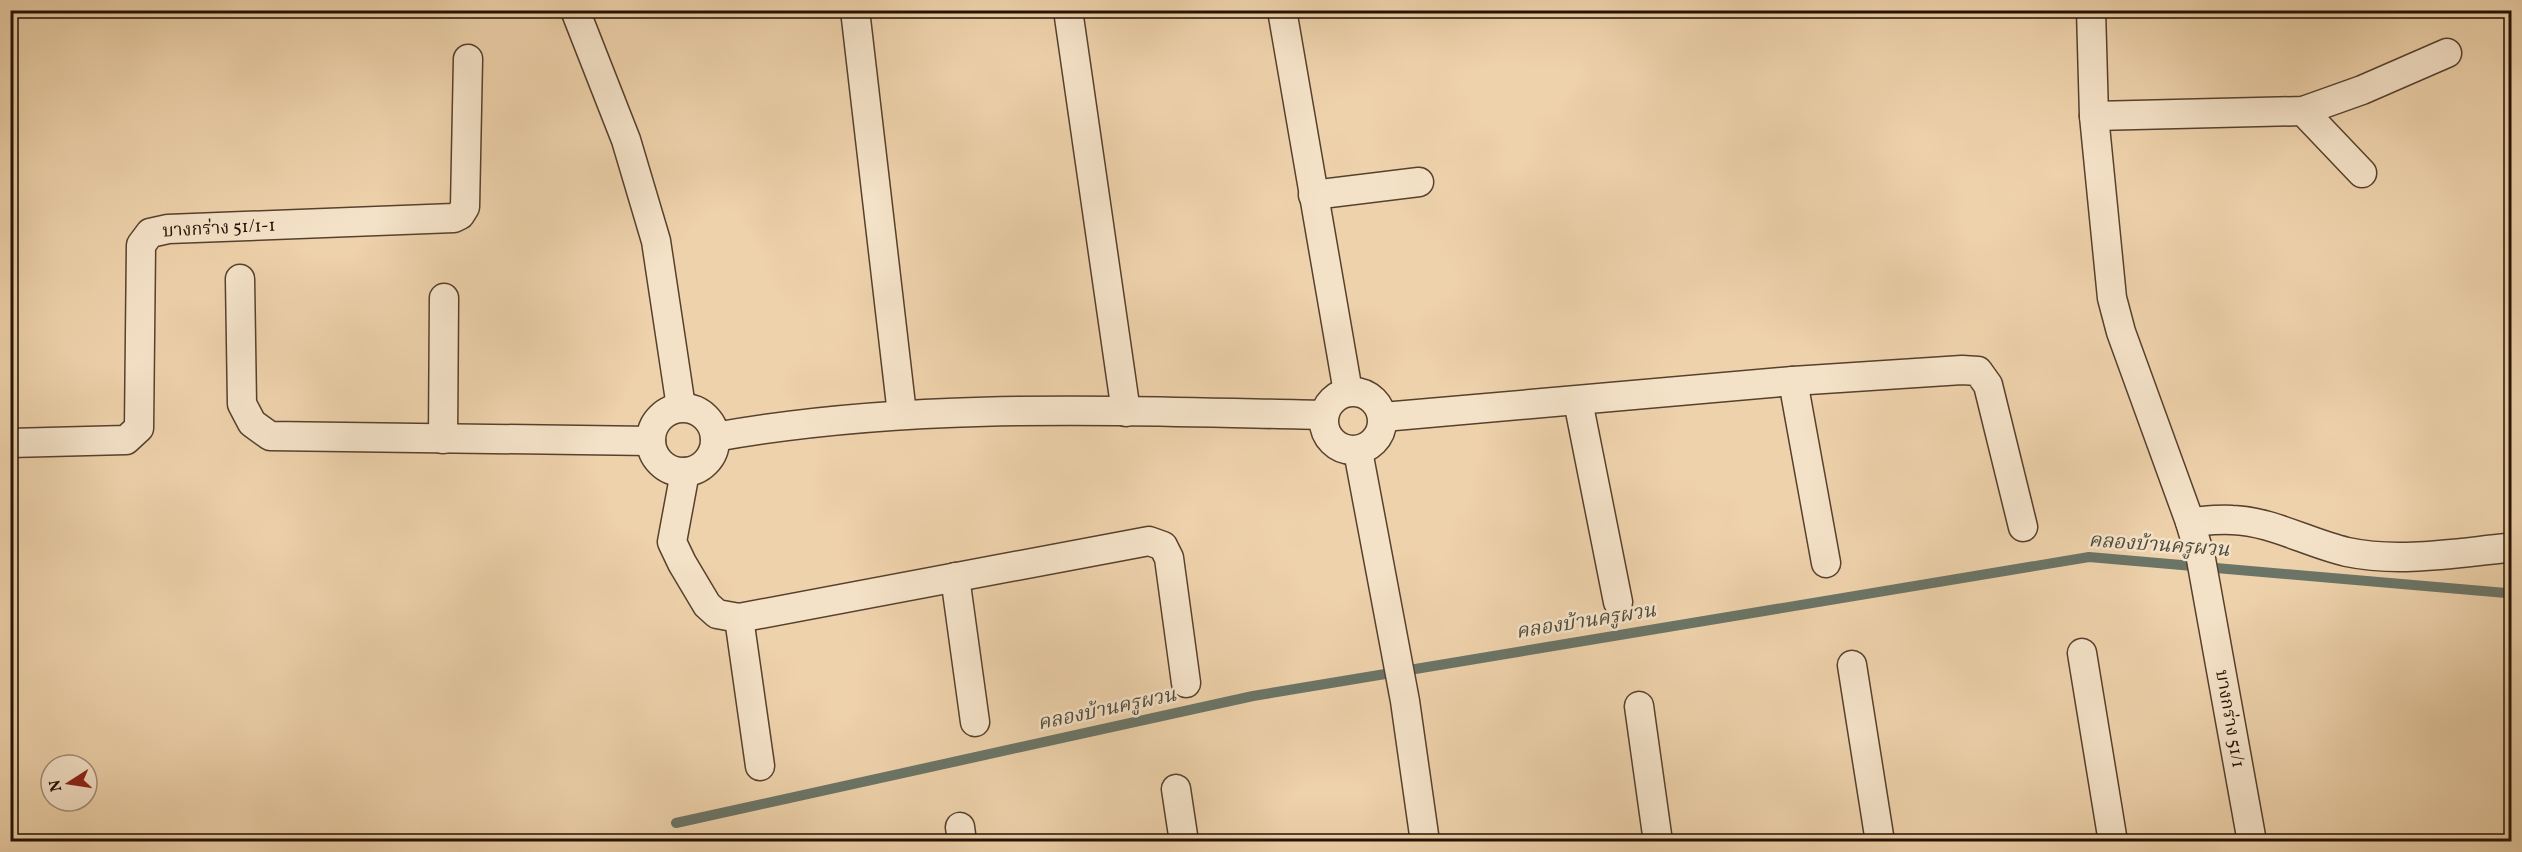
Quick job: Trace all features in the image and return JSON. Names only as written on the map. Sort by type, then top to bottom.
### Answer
[{"type":"street","points":[[575,10],[626,140],[657,241],[681,407]]},
{"type":"street","points":[[855,10],[902,414]]},
{"type":"street","points":[[1068,10],[1126,411]]},
{"type":"street","points":[[1282,10],[1348,392]]},
{"type":"street","name":"บางกร่าง 51/1","points":[[2091,10],[2094,116],[2112,298],[2121,332],[2190,522],[2201,559],[2252,842]]},
{"type":"street","points":[[2094,116],[2303,111],[2362,90],[2447,53]]},
{"type":"street","name":"บางกร่าง 51/1-1","points":[[10,443],[126,440],[139,428],[141,245],[150,233],[168,230],[454,218],[460,215],[465,207],[468,59]]},
{"type":"street","points":[[2303,111],[2361,172]]},
{"type":"street","points":[[1313,195],[1419,182]]},
{"type":"street","points":[[240,279],[242,404],[252,423],[270,436],[651,441]]},
{"type":"street","points":[[443,439],[444,298]]},
{"type":"street","points":[[1383,417],[1793,381],[1962,370],[1978,371],[1988,386],[2023,527]]},
{"type":"street","points":[[1793,381],[1826,563]]},
{"type":"street","points":[[1348,392],[1360,392],[1371,397],[1378,406],[1383,417],[1382,429],[1377,439],[1369,447],[1358,451],[1347,450],[1336,446],[1328,437],[1324,426],[1324,415],[1329,404],[1338,396],[1348,392]]},
{"type":"street","points":[[1578,401],[1618,602]]},
{"type":"street","points":[[681,407],[693,409],[704,416],[712,426],[715,438],[713,450],[706,461],[697,469],[685,472],[672,470],[661,464],[654,453],[651,441],[652,429],[659,418],[681,407]]},
{"type":"street","points":[[715,438],[759,429],[902,414],[1126,411],[1324,415]]},
{"type":"street","points":[[1358,451],[1406,700],[1425,842]]},
{"type":"street","points":[[685,472],[672,542],[707,606],[717,614],[739,618],[1149,541],[1163,546],[1169,558],[1186,682]]},
{"type":"street","points":[[2190,522],[2233,520],[2275,529],[2347,552],[2416,557],[2507,548]]},
{"type":"street","points":[[955,577],[975,723]]},
{"type":"street","points":[[739,618],[760,766]]},
{"type":"street","points":[[2082,653],[2112,842]]},
{"type":"street","points":[[1852,665],[1880,842]]},
{"type":"street","points":[[1639,706],[1658,842]]},
{"type":"street","points":[[1176,789],[1184,842]]},
{"type":"waterway","name":"คลองบ้านครูผวน","points":[[676,823],[1253,696],[2089,557],[2506,593],[2512,591]]}]
